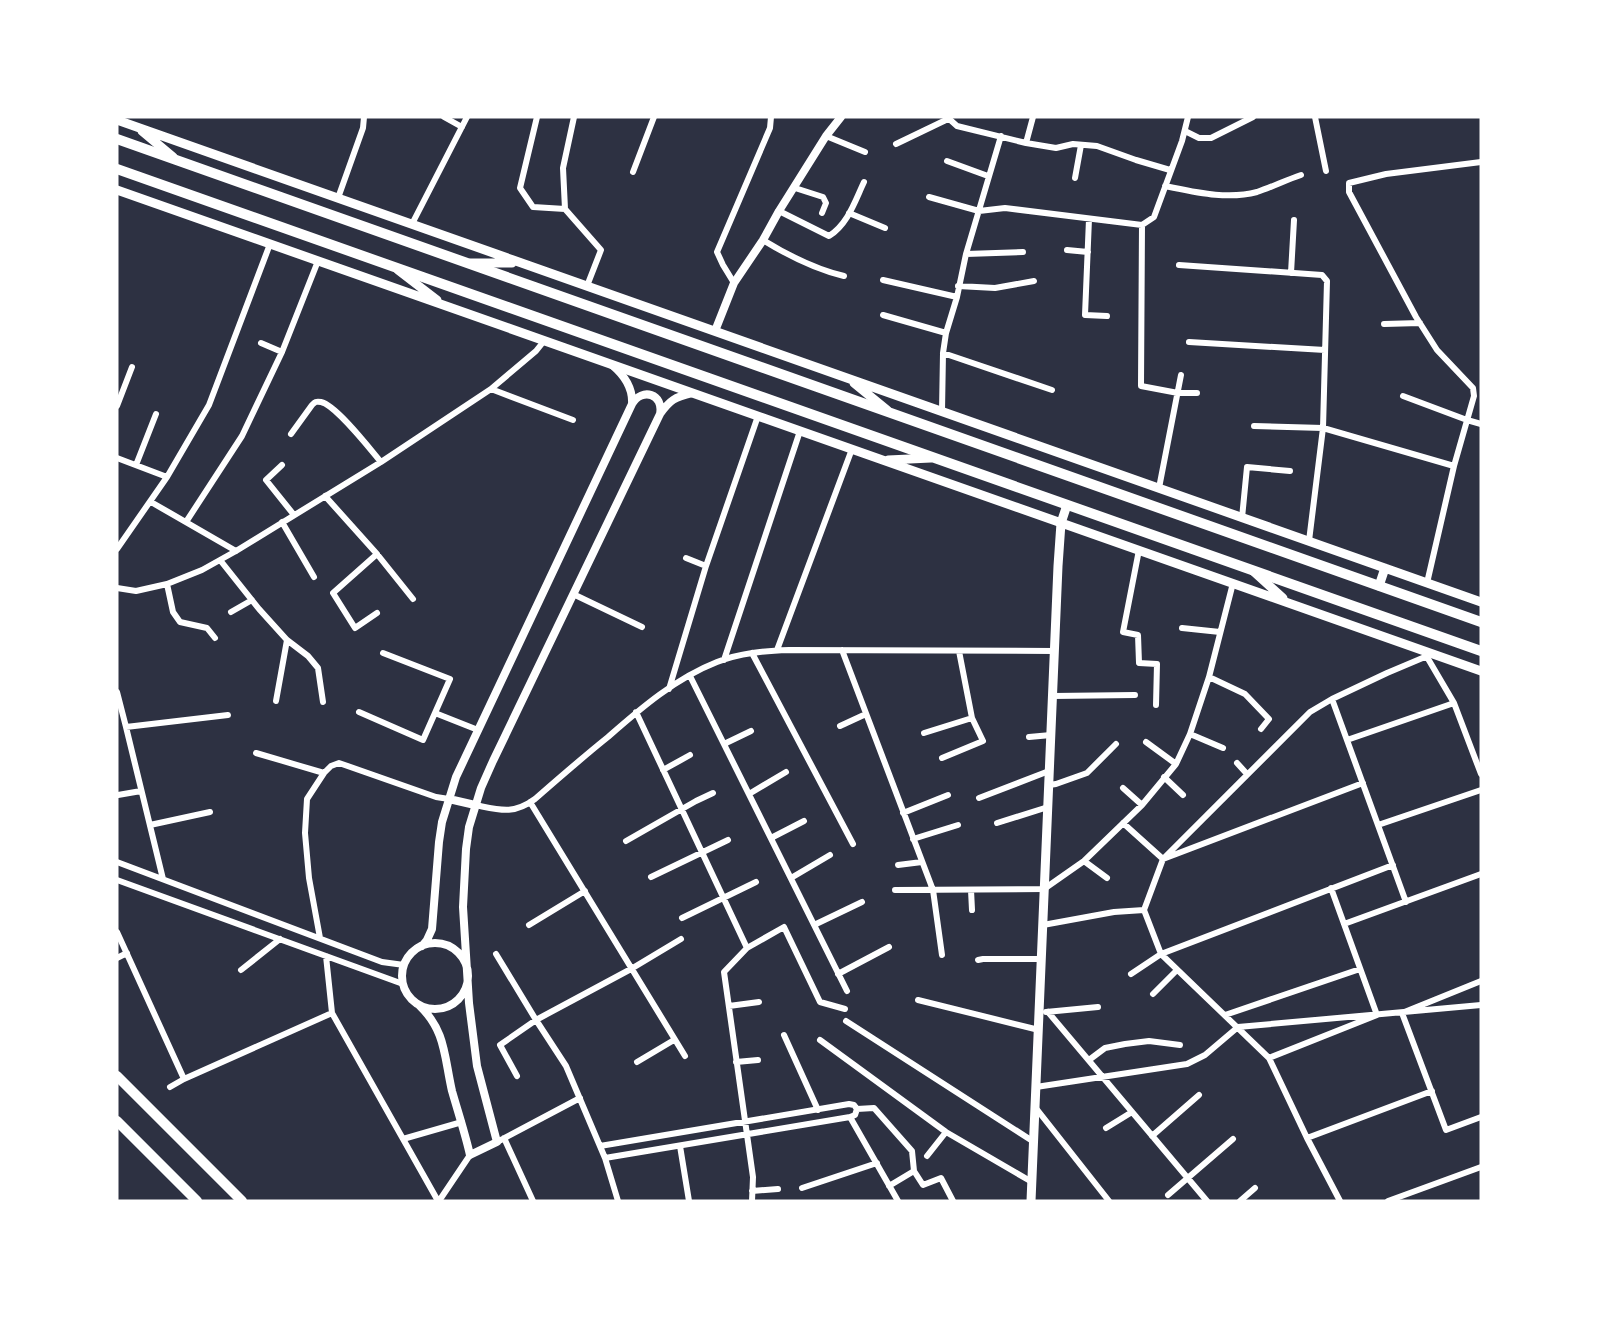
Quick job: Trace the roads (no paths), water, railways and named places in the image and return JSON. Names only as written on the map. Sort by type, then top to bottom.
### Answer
[{"type":"highway","points":[[117,140],[1481,622]]},
{"type":"highway","points":[[117,169],[1481,651]]},
{"type":"highway","points":[[117,1076],[242,1201]]},
{"type":"highway","points":[[117,1121],[197,1201]]},
{"type":"main road","points":[[117,120],[1481,602]]},
{"type":"main road","points":[[138,128],[177,161]]},
{"type":"main road","points":[[117,190],[1233,583],[1430,655],[1481,670]]},
{"type":"main road","points":[[333,216],[338,198]]},
{"type":"main road","points":[[466,263],[520,262]]},
{"type":"main road","points":[[394,267],[444,305]]},
{"type":"main road","points":[[709,349],[715,332]]},
{"type":"main road","points":[[849,379],[891,413]]},
{"type":"main road","points":[[882,460],[934,458]]},
{"type":"main road","points":[[1031,1201],[1039,1030],[1044,1011],[1042,959],[1054,651],[1061,523],[1066,505]]},
{"type":"main road","points":[[1379,586],[1384,568]]},
{"type":"main road","points":[[1251,570],[1288,603]]},
{"type":"main road","points":[[1466,616],[1481,617]]},
{"type":"street","points":[[338,198],[363,128],[364,117]]},
{"type":"street","points":[[444,117],[462,127]]},
{"type":"street","points":[[412,224],[467,117]]},
{"type":"street","points":[[537,117],[520,188],[533,207],[565,209]]},
{"type":"street","points":[[574,117],[563,168],[565,209],[601,250],[587,286]]},
{"type":"street","points":[[633,172],[654,117]]},
{"type":"street","points":[[734,283],[717,252],[770,128],[771,117]]},
{"type":"street","points":[[715,332],[734,283],[826,136],[841,117]]},
{"type":"street","points":[[1026,143],[1033,117]]},
{"type":"street","points":[[929,197],[980,211],[1005,208],[1142,225],[1154,217],[1188,117]]},
{"type":"street","points":[[1185,131],[1198,138],[1211,138],[1253,117]]},
{"type":"street","points":[[1315,117],[1326,171]]},
{"type":"street","points":[[896,144],[948,118],[957,126],[1026,143],[1056,148],[1073,144],[1097,147],[1170,170]]},
{"type":"street","points":[[826,136],[865,152]]},
{"type":"street","points":[[942,411],[946,333],[957,297],[966,254],[1001,136]]},
{"type":"street","points":[[1075,178],[1081,145]]},
{"type":"street","points":[[947,160],[988,176]]},
{"type":"street","points":[[1427,583],[1454,466],[1474,396],[1473,388],[1437,350],[1420,323],[1349,192],[1349,183],[1386,174],[1481,162]]},
{"type":"street","points":[[1165,186],[1211,194],[1236,195],[1257,192],[1301,175]]},
{"type":"street","points":[[779,211],[830,236],[838,230],[849,213],[864,182]]},
{"type":"street","points":[[795,188],[823,197],[826,203],[822,213]]},
{"type":"street","points":[[849,213],[885,228]]},
{"type":"street","points":[[1089,219],[1085,315],[1107,316]]},
{"type":"street","points":[[1291,273],[1294,220]]},
{"type":"street","points":[[1142,225],[1142,386],[1178,393],[1197,393]]},
{"type":"street","points":[[763,240],[794,259],[828,273],[844,276]]},
{"type":"street","points":[[117,549],[167,477],[209,405],[270,244]]},
{"type":"street","points":[[1067,250],[1088,252]]},
{"type":"street","points":[[966,254],[1023,252]]},
{"type":"street","points":[[186,522],[242,436],[282,352],[318,261]]},
{"type":"street","points":[[1179,265],[1322,274],[1327,280],[1323,428],[1309,541]]},
{"type":"street","points":[[884,280],[957,297]]},
{"type":"street","points":[[958,286],[995,288],[1034,281]]},
{"type":"street","points":[[883,315],[946,333]]},
{"type":"street","points":[[1383,324],[1420,323]]},
{"type":"street","points":[[117,593],[120,589],[136,591],[167,584],[202,570],[236,552],[381,462],[491,389],[536,351],[544,341]]},
{"type":"street","points":[[1189,342],[1325,350]]},
{"type":"street","points":[[261,343],[282,352]]},
{"type":"street","points":[[944,353],[1052,390]]},
{"type":"street","points":[[612,364],[626,381],[632,395],[632,404]]},
{"type":"street","points":[[117,406],[132,367]]},
{"type":"street","points":[[1159,488],[1181,375]]},
{"type":"street","points":[[491,389],[573,420]]},
{"type":"street","points":[[533,1201],[500,1140],[477,1066],[469,1003],[463,907],[466,849],[475,805],[493,761],[660,414],[676,397],[692,393]]},
{"type":"street","points":[[470,1155],[450,1083],[440,1033],[433,1020],[410,998],[403,984],[404,965],[427,940],[432,929],[439,842],[456,777],[632,404],[641,395],[649,394],[659,402],[660,414]]},
{"type":"street","points":[[1403,396],[1481,424]]},
{"type":"street","points":[[291,434],[312,405],[322,402],[339,414],[381,462]]},
{"type":"street","points":[[136,465],[156,414]]},
{"type":"street","points":[[669,688],[706,566],[758,416]]},
{"type":"street","points":[[1254,426],[1323,428],[1454,466]]},
{"type":"street","points":[[724,660],[800,431]]},
{"type":"street","points":[[777,650],[852,449]]},
{"type":"street","points":[[117,458],[167,477]]},
{"type":"street","points":[[282,465],[266,480],[294,515]]},
{"type":"street","points":[[1242,518],[1247,467],[1290,471]]},
{"type":"street","points":[[325,496],[377,554],[413,599]]},
{"type":"street","points":[[151,502],[236,552]]},
{"type":"street","points":[[282,522],[315,577]]},
{"type":"street","points":[[1139,550],[1123,632],[1138,635],[1139,663],[1157,664],[1156,705]]},
{"type":"street","points":[[377,554],[333,594],[356,628],[377,613]]},
{"type":"street","points":[[686,558],[706,566]]},
{"type":"street","points":[[220,560],[287,640],[308,656],[318,668],[323,702]]},
{"type":"street","points":[[895,890],[1044,889],[1084,861],[1142,805],[1176,764],[1190,734],[1209,676],[1233,583]]},
{"type":"street","points":[[167,584],[173,612],[180,622],[207,628],[215,638]]},
{"type":"street","points":[[573,594],[642,627]]},
{"type":"street","points":[[231,612],[252,600]]},
{"type":"street","points":[[1182,628],[1220,632]]},
{"type":"street","points":[[276,701],[287,640]]},
{"type":"street","points":[[320,938],[309,878],[305,833],[307,799],[331,766],[339,763],[436,797],[509,811],[531,802],[636,712],[669,688],[712,664],[724,660],[777,650],[1054,651]]},
{"type":"street","points":[[842,650],[933,890],[942,955]]},
{"type":"street","points":[[942,758],[983,741],[972,718],[959,651]]},
{"type":"street","points":[[359,712],[423,740],[450,679],[382,653]]},
{"type":"street","points":[[752,653],[853,844]]},
{"type":"street","points":[[1340,1201],[1269,1058],[1161,954],[1144,910],[1162,859],[1310,712],[1332,699],[1430,655],[1454,702],[1481,774]]},
{"type":"street","points":[[690,676],[847,991]]},
{"type":"street","points":[[1209,676],[1245,694],[1269,718],[1261,729]]},
{"type":"street","points":[[117,692],[163,879]]},
{"type":"street","points":[[1053,696],[1135,695]]},
{"type":"street","points":[[1332,699],[1406,902]]},
{"type":"street","points":[[1347,740],[1454,702]]},
{"type":"street","points":[[636,712],[747,948]]},
{"type":"street","points":[[435,713],[478,730]]},
{"type":"street","points":[[840,726],[866,714]]},
{"type":"street","points":[[126,727],[228,715]]},
{"type":"street","points":[[924,733],[972,718]]},
{"type":"street","points":[[724,744],[751,731]]},
{"type":"street","points":[[1190,734],[1223,748]]},
{"type":"street","points":[[1029,737],[1051,735]]},
{"type":"street","points":[[1146,742],[1176,764]]},
{"type":"street","points":[[1049,785],[1087,773],[1116,744]]},
{"type":"street","points":[[256,753],[324,773]]},
{"type":"street","points":[[663,770],[690,755]]},
{"type":"street","points":[[1238,764],[1247,774]]},
{"type":"street","points":[[979,798],[1049,771]]},
{"type":"street","points":[[749,794],[786,772]]},
{"type":"street","points":[[1164,777],[1183,795]]},
{"type":"street","points":[[1162,859],[1363,783]]},
{"type":"street","points":[[1123,788],[1142,805]]},
{"type":"street","points":[[1378,825],[1481,790]]},
{"type":"street","points":[[118,795],[141,791]]},
{"type":"street","points":[[627,841],[713,793]]},
{"type":"street","points":[[903,813],[948,795]]},
{"type":"street","points":[[531,802],[685,1056]]},
{"type":"street","points":[[997,823],[1048,807]]},
{"type":"street","points":[[150,825],[210,812]]},
{"type":"street","points":[[771,838],[804,821]]},
{"type":"street","points":[[1123,823],[1162,859]]},
{"type":"street","points":[[913,839],[958,825]]},
{"type":"street","points":[[651,877],[728,840]]},
{"type":"street","points":[[791,878],[830,855]]},
{"type":"street","points":[[1084,861],[1107,878]]},
{"type":"street","points":[[117,862],[382,962],[404,965]]},
{"type":"street","points":[[898,865],[922,862]]},
{"type":"street","points":[[1131,974],[1161,954],[1393,866]]},
{"type":"street","points":[[1344,924],[1481,874]]},
{"type":"street","points":[[117,880],[403,984]]},
{"type":"street","points":[[682,918],[756,882]]},
{"type":"street","points":[[1331,888],[1377,1015]]},
{"type":"street","points":[[971,890],[972,910]]},
{"type":"street","points":[[529,925],[585,891]]},
{"type":"street","points":[[814,925],[862,902]]},
{"type":"street","points":[[1043,925],[1114,912],[1144,910]]},
{"type":"street","points":[[752,1201],[753,1177],[724,972],[747,948],[784,927],[820,1002],[845,1009]]},
{"type":"street","points":[[117,932],[184,1078]]},
{"type":"street","points":[[242,970],[280,939]]},
{"type":"street","points":[[517,1076],[500,1045],[536,1020],[632,969],[681,939]]},
{"type":"street","points":[[419,1005],[435,1009],[455,1002],[465,988],[467,972],[464,962],[453,949],[438,944],[422,946]]},
{"type":"street","points":[[838,974],[890,947]]},
{"type":"street","points":[[117,958],[127,953]]},
{"type":"street","points":[[496,954],[566,1066],[605,1158],[617,1201],[616,1199],[611,1201]]},
{"type":"street","points":[[326,956],[332,1013],[438,1201],[470,1155],[580,1098]]},
{"type":"street","points":[[978,960],[1042,959]]},
{"type":"street","points":[[1225,1015],[1360,969]]},
{"type":"street","points":[[1153,994],[1178,970]]},
{"type":"street","points":[[1402,1013],[1481,981]]},
{"type":"street","points":[[918,1000],[1039,1030]]},
{"type":"street","points":[[729,1006],[759,1002]]},
{"type":"street","points":[[1036,1087],[1187,1064],[1205,1055],[1238,1028],[1481,1005]]},
{"type":"street","points":[[1044,1011],[1098,1007]]},
{"type":"street","points":[[1044,1011],[1089,1060],[1207,1201]]},
{"type":"street","points":[[170,1087],[184,1078],[332,1013]]},
{"type":"street","points":[[1402,1013],[1446,1130],[1481,1117]]},
{"type":"street","points":[[1269,1058],[1377,1015]]},
{"type":"street","points":[[846,1021],[1034,1142]]},
{"type":"street","points":[[784,1035],[818,1110]]},
{"type":"street","points":[[637,1062],[674,1040]]},
{"type":"street","points":[[820,1040],[946,1132],[1032,1182]]},
{"type":"street","points":[[1089,1060],[1105,1048],[1125,1044],[1149,1041],[1180,1045]]},
{"type":"street","points":[[736,1062],[759,1060]]},
{"type":"street","points":[[1307,1138],[1432,1091]]},
{"type":"street","points":[[1152,1136],[1199,1095]]},
{"type":"street","points":[[600,1146],[849,1104],[857,1108],[874,1108],[912,1150],[914,1172],[923,1185],[941,1178],[953,1201]]},
{"type":"street","points":[[1035,1107],[1109,1201]]},
{"type":"street","points":[[605,1158],[850,1117],[855,1115],[857,1108]]},
{"type":"street","points":[[1106,1128],[1132,1112]]},
{"type":"street","points":[[850,1117],[898,1201]]},
{"type":"street","points":[[403,1139],[462,1122]]},
{"type":"street","points":[[927,1156],[946,1132]]},
{"type":"street","points":[[1168,1195],[1233,1139]]},
{"type":"street","points":[[680,1146],[689,1201]]},
{"type":"street","points":[[802,1188],[877,1163]]},
{"type":"street","points":[[1388,1201],[1481,1167]]},
{"type":"street","points":[[889,1186],[914,1172]]},
{"type":"street","points":[[1240,1201],[1256,1188]]},
{"type":"street","points":[[752,1191],[778,1189]]}]
